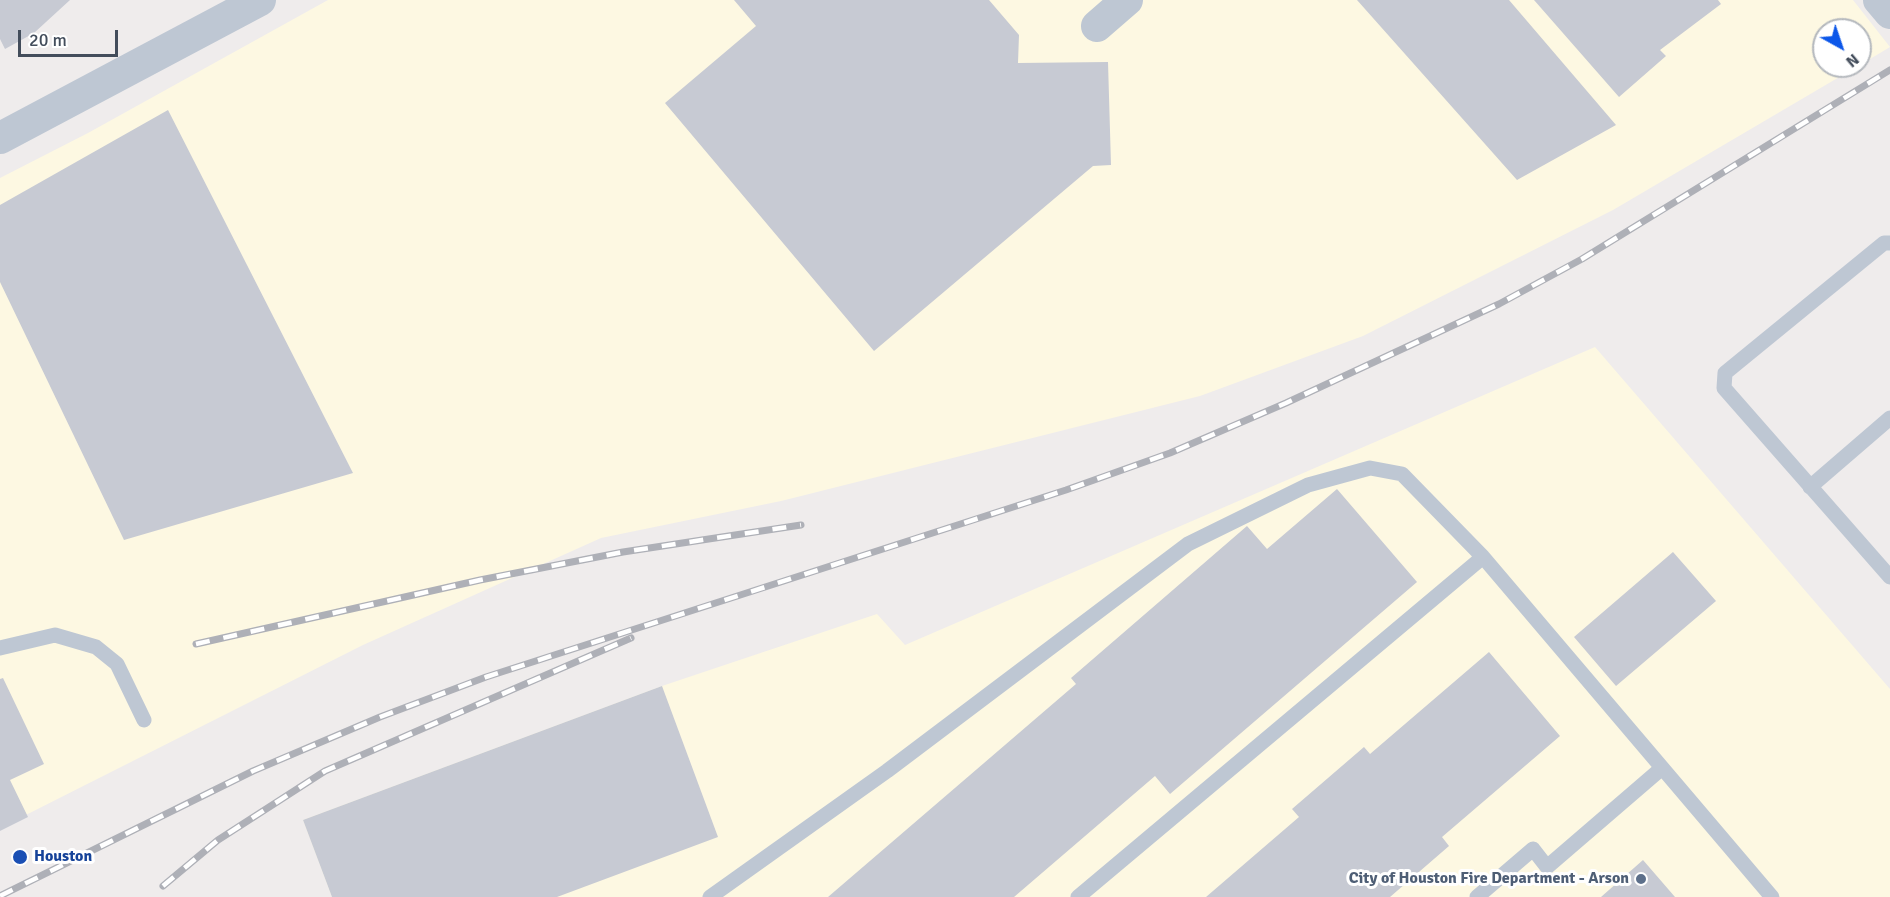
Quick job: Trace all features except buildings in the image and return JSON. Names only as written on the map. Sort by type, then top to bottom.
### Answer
[{"type":"street","points":[[0,138],[260,0]]},
{"type":"street","points":[[1097,26],[1127,0]]},
{"type":"street","points":[[1879,0],[1890,14]]},
{"type":"lane","points":[[1890,243],[1884,243],[1725,373],[1724,388],[1890,577]]},
{"type":"lane","points":[[1810,487],[1890,418]]},
{"type":"lane","points":[[718,895],[1188,544],[1308,485],[1370,468],[1402,474],[1483,557],[1772,897]]},
{"type":"lane","points":[[1078,897],[1483,557]]},
{"type":"lane","points":[[0,648],[55,635],[96,647],[117,664],[144,720]]},
{"type":"lane","points":[[1477,897],[1533,849],[1547,867],[1662,768]]},
{"type":"shaded area","points":[[328,0],[1853,0],[1867,18],[1812,18],[1812,78],[1838,78],[1613,210],[1363,336],[1200,396],[781,501],[601,538],[363,645],[0,828],[0,178],[88,133]]},
{"type":"shaded area","points":[[1872,24],[1890,47],[1872,58]]},
{"type":"shaded area","points":[[1595,347],[1890,689],[1890,897],[332,897],[303,820],[662,686],[877,614],[905,645]]},
{"type":"railway","points":[[0,896],[253,771],[380,717],[486,677],[1066,490],[1170,453],[1286,403],[1499,304],[1582,259],[1890,70]]},
{"type":"railway","points":[[196,644],[480,580],[623,552],[801,525]]},
{"type":"railway","points":[[163,886],[218,840],[325,771],[631,638]]},
{"type":"place","name":"Houston","points":[[20,857]]},
{"type":"place","name":"City of Houston Fire Department - Arson","points":[[1641,879]]}]
